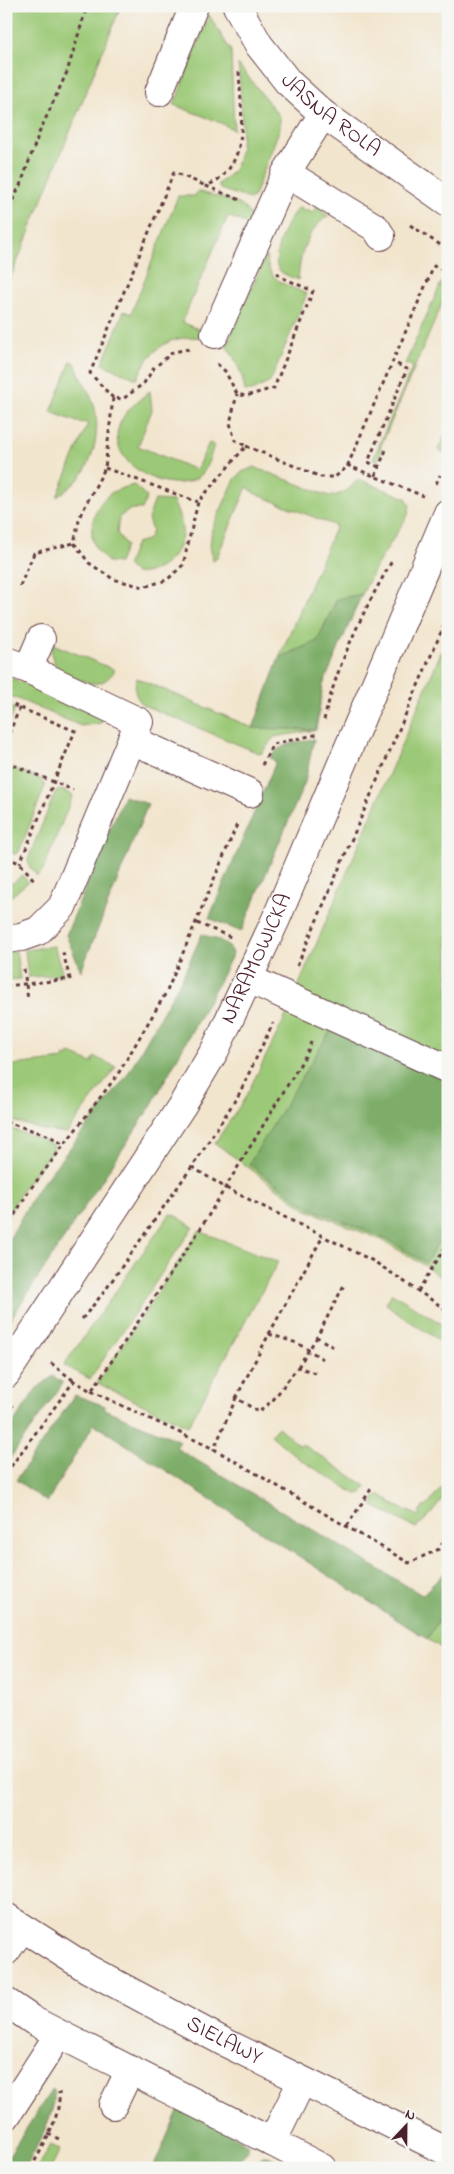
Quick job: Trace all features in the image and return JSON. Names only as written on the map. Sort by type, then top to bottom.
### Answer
[{"type":"street","points":[[160,92],[194,6]]},
{"type":"street","name":"JASNA ROLA","points":[[237,6],[259,45],[288,82],[323,114],[448,202]]},
{"type":"street","points":[[215,347],[286,173],[323,114]]},
{"type":"street","points":[[286,173],[376,228],[382,236]]},
{"type":"street","name":"NARAMOWICKA","points":[[6,1374],[183,1104],[215,1050],[250,979],[442,542],[438,505]]},
{"type":"street","points":[[6,939],[21,937],[38,931],[62,907],[139,722],[17,665],[41,639]]},
{"type":"street","points":[[132,740],[250,793]]},
{"type":"street","points":[[250,979],[448,1069]]},
{"type":"street","points":[[6,1951],[14,1923]]},
{"type":"street","name":"SIELAWY","points":[[14,1923],[88,1969],[224,2042],[448,2152]]},
{"type":"street","points":[[6,2002],[34,2021],[322,2168]]},
{"type":"street","points":[[6,2116],[59,2034]]},
{"type":"street","points":[[113,2105],[130,2070]]},
{"type":"street","points":[[272,2142],[302,2081]]},
{"type":"path","points":[[6,215],[22,181],[39,133],[66,72],[87,6]]},
{"type":"path","points":[[206,186],[219,180],[230,170],[237,156],[240,137],[238,65]]},
{"type":"path","points":[[191,348],[173,352],[154,368],[144,383],[123,399],[113,398],[90,373],[174,172],[246,202]]},
{"type":"path","points":[[237,394],[246,396],[274,388],[313,291],[283,278],[275,272],[272,266]]},
{"type":"path","points":[[215,347],[237,394],[230,423],[235,440],[321,477],[335,477],[348,465],[434,266],[448,273]]},
{"type":"path","points":[[379,467],[368,462],[407,369],[392,362]]},
{"type":"path","points":[[113,398],[105,468],[80,516],[74,543],[89,563],[113,579],[143,587],[166,580],[183,565],[198,502],[246,446]]},
{"type":"path","points":[[375,476],[386,450]]},
{"type":"path","points":[[348,465],[438,505]]},
{"type":"path","points":[[105,468],[198,502]]},
{"type":"path","points":[[432,490],[440,475]]},
{"type":"path","points":[[20,586],[34,553],[74,543]]},
{"type":"path","points":[[323,725],[332,689],[353,637],[370,598],[394,556]]},
{"type":"path","points":[[448,616],[284,995],[239,1094],[192,1167],[226,1188],[375,1262],[448,1311]]},
{"type":"path","points":[[6,702],[75,731],[20,863]]},
{"type":"path","points":[[6,741],[20,707]]},
{"type":"path","points":[[6,1229],[29,1191],[118,1074],[167,991],[265,757],[273,744],[321,734],[319,742]]},
{"type":"path","points":[[6,762],[73,790]]},
{"type":"path","points":[[6,858],[20,863],[34,880]]},
{"type":"path","points":[[197,923],[236,938]]},
{"type":"path","points":[[6,986],[70,978],[60,943]]},
{"type":"path","points":[[91,1391],[226,1188],[307,1053],[322,1013]]},
{"type":"path","points":[[6,1122],[50,1136],[64,1145]]},
{"type":"path","points":[[214,1449],[236,1398],[323,1236]]},
{"type":"path","points":[[418,1291],[448,1243]]},
{"type":"path","points":[[236,1398],[259,1412],[272,1400],[298,1367],[317,1337],[344,1285]]},
{"type":"path","points":[[270,1334],[297,1343],[323,1359]]},
{"type":"path","points":[[317,1337],[333,1347]]},
{"type":"path","points":[[44,1358],[74,1381],[91,1391],[214,1449],[409,1563],[439,1549],[448,1534]]},
{"type":"path","points":[[298,1367],[315,1373]]},
{"type":"path","points":[[6,1473],[74,1381]]},
{"type":"path","points":[[347,1526],[371,1489]]},
{"type":"path","points":[[31,2168],[57,2114]]},
{"type":"path","points":[[48,2134],[59,2139]]},
{"type":"green space","points":[[6,6],[121,6],[6,289]]},
{"type":"green space","points":[[209,15],[231,51],[234,130],[174,105]]},
{"type":"green space","points":[[238,64],[280,117],[280,128],[254,196],[250,199],[220,189],[218,184],[233,171],[238,161],[240,149],[242,119]]},
{"type":"green space","points":[[197,191],[236,203],[249,213],[252,220],[250,225],[228,216],[182,322],[205,332],[204,338],[181,338],[163,345],[148,359],[137,379],[102,364],[124,311],[131,314],[178,196],[195,196]]},
{"type":"green space","points":[[317,206],[328,216],[320,222],[309,236],[300,261],[298,280],[285,274],[278,268],[276,262],[279,246],[286,227],[295,212],[299,208],[313,213]]},
{"type":"green space","points":[[266,256],[271,272],[275,277],[286,285],[307,294],[270,382],[252,391],[245,391],[238,367],[226,346]]},
{"type":"green space","points":[[441,283],[448,286],[448,290],[380,448],[383,449],[378,461],[373,459],[413,366],[405,364]]},
{"type":"green space","points":[[71,361],[75,363],[94,405],[97,425],[96,435],[91,456],[82,475],[57,497],[88,423],[77,422],[51,412]]},
{"type":"green space","points":[[150,391],[152,410],[138,446],[196,470],[209,443],[214,445],[202,474],[190,481],[176,483],[161,481],[146,475],[132,466],[122,454],[117,441],[121,421],[132,406]]},
{"type":"green space","points":[[448,427],[448,447],[445,453],[438,450]]},
{"type":"green space","points":[[254,467],[329,496],[345,491],[358,479],[406,498],[410,505],[408,515],[377,565],[362,594],[337,599],[317,641],[279,658],[336,526],[256,494],[247,487],[216,559],[213,561],[210,546],[212,529],[235,479],[242,472]]},
{"type":"green space","points":[[134,485],[147,497],[142,509],[131,509],[119,517],[117,533],[126,545],[119,563],[108,562],[95,547],[92,533],[94,517],[105,498],[111,493]]},
{"type":"green space","points":[[155,500],[173,501],[182,527],[180,543],[172,558],[159,568],[151,572],[134,573],[127,566],[136,543],[147,540],[150,536],[152,531],[148,519]]},
{"type":"green space","points":[[362,594],[323,685],[316,730],[253,728],[279,658],[317,641],[337,599]]},
{"type":"green space","points":[[448,636],[448,1283],[427,1267],[382,1240],[307,1210],[215,1143],[245,1098],[283,1022]]},
{"type":"green space","points":[[53,644],[115,670],[109,678],[102,682],[95,683],[81,680],[57,668],[51,654]]},
{"type":"green space","points":[[6,676],[104,716],[101,723],[81,726],[6,694]]},
{"type":"green space","points":[[137,678],[253,728],[316,730],[274,737],[261,754],[143,705],[136,693]]},
{"type":"green space","points":[[6,705],[15,709],[6,731]]},
{"type":"green space","points":[[314,739],[305,782],[242,930],[239,931],[209,918],[275,764],[274,760],[270,758],[283,746]]},
{"type":"green space","points":[[6,765],[41,779],[45,786],[19,852],[15,854],[6,852]]},
{"type":"green space","points":[[62,790],[73,795],[43,870],[37,876],[29,866],[28,859],[55,793]]},
{"type":"green space","points":[[124,796],[148,804],[81,971],[66,935]]},
{"type":"green space","points":[[22,875],[28,882],[6,901],[6,877],[12,884]]},
{"type":"green space","points":[[202,934],[220,940],[231,949],[233,953],[223,974],[151,1106],[6,1326],[6,1245],[36,1191],[126,1077],[182,978]]},
{"type":"green space","points":[[54,946],[63,975],[28,977],[25,950]]},
{"type":"green space","points":[[16,951],[20,979],[6,980],[6,952]]},
{"type":"green space","points":[[332,1028],[448,1078],[448,1227],[426,1263],[387,1239],[310,1208],[249,1164]]},
{"type":"green space","points":[[69,1053],[92,1063],[95,1057],[116,1067],[67,1133],[43,1130],[6,1119],[6,1066],[64,1059],[64,1056],[68,1057]]},
{"type":"green space","points":[[6,1127],[42,1139],[55,1147],[24,1187],[6,1218]]},
{"type":"green space","points":[[170,1214],[175,1215],[193,1227],[90,1379],[64,1365]]},
{"type":"green space","points":[[199,1231],[278,1262],[188,1426],[97,1383]]},
{"type":"green space","points":[[392,1293],[448,1328],[448,1346],[391,1309],[386,1304]]},
{"type":"green space","points":[[53,1376],[63,1383],[6,1464],[6,1435],[36,1389]]},
{"type":"green space","points":[[75,1395],[105,1406],[104,1409],[180,1441],[176,1448],[422,1595],[448,1569],[448,1606],[427,1639],[94,1424],[47,1502],[16,1480]]},
{"type":"green space","points":[[278,1427],[300,1446],[302,1444],[366,1486],[362,1493],[356,1494],[298,1458],[271,1435]]},
{"type":"green space","points":[[448,1480],[448,1492],[431,1514],[416,1528],[373,1506],[374,1499],[379,1494],[390,1501],[390,1503],[419,1516],[424,1506],[426,1507]]},
{"type":"green space","points":[[448,1606],[448,1652],[427,1639]]},
{"type":"green space","points":[[52,2089],[54,2096],[50,2116],[26,2168],[6,2168],[6,2160]]},
{"type":"green space","points":[[184,2109],[248,2145],[248,2151],[230,2168],[153,2168],[178,2111]]},
{"type":"green space","points":[[50,2145],[60,2149],[51,2168],[37,2168]]},
{"type":"green space","points":[[263,2156],[274,2159],[277,2163],[276,2168],[249,2168]]}]
